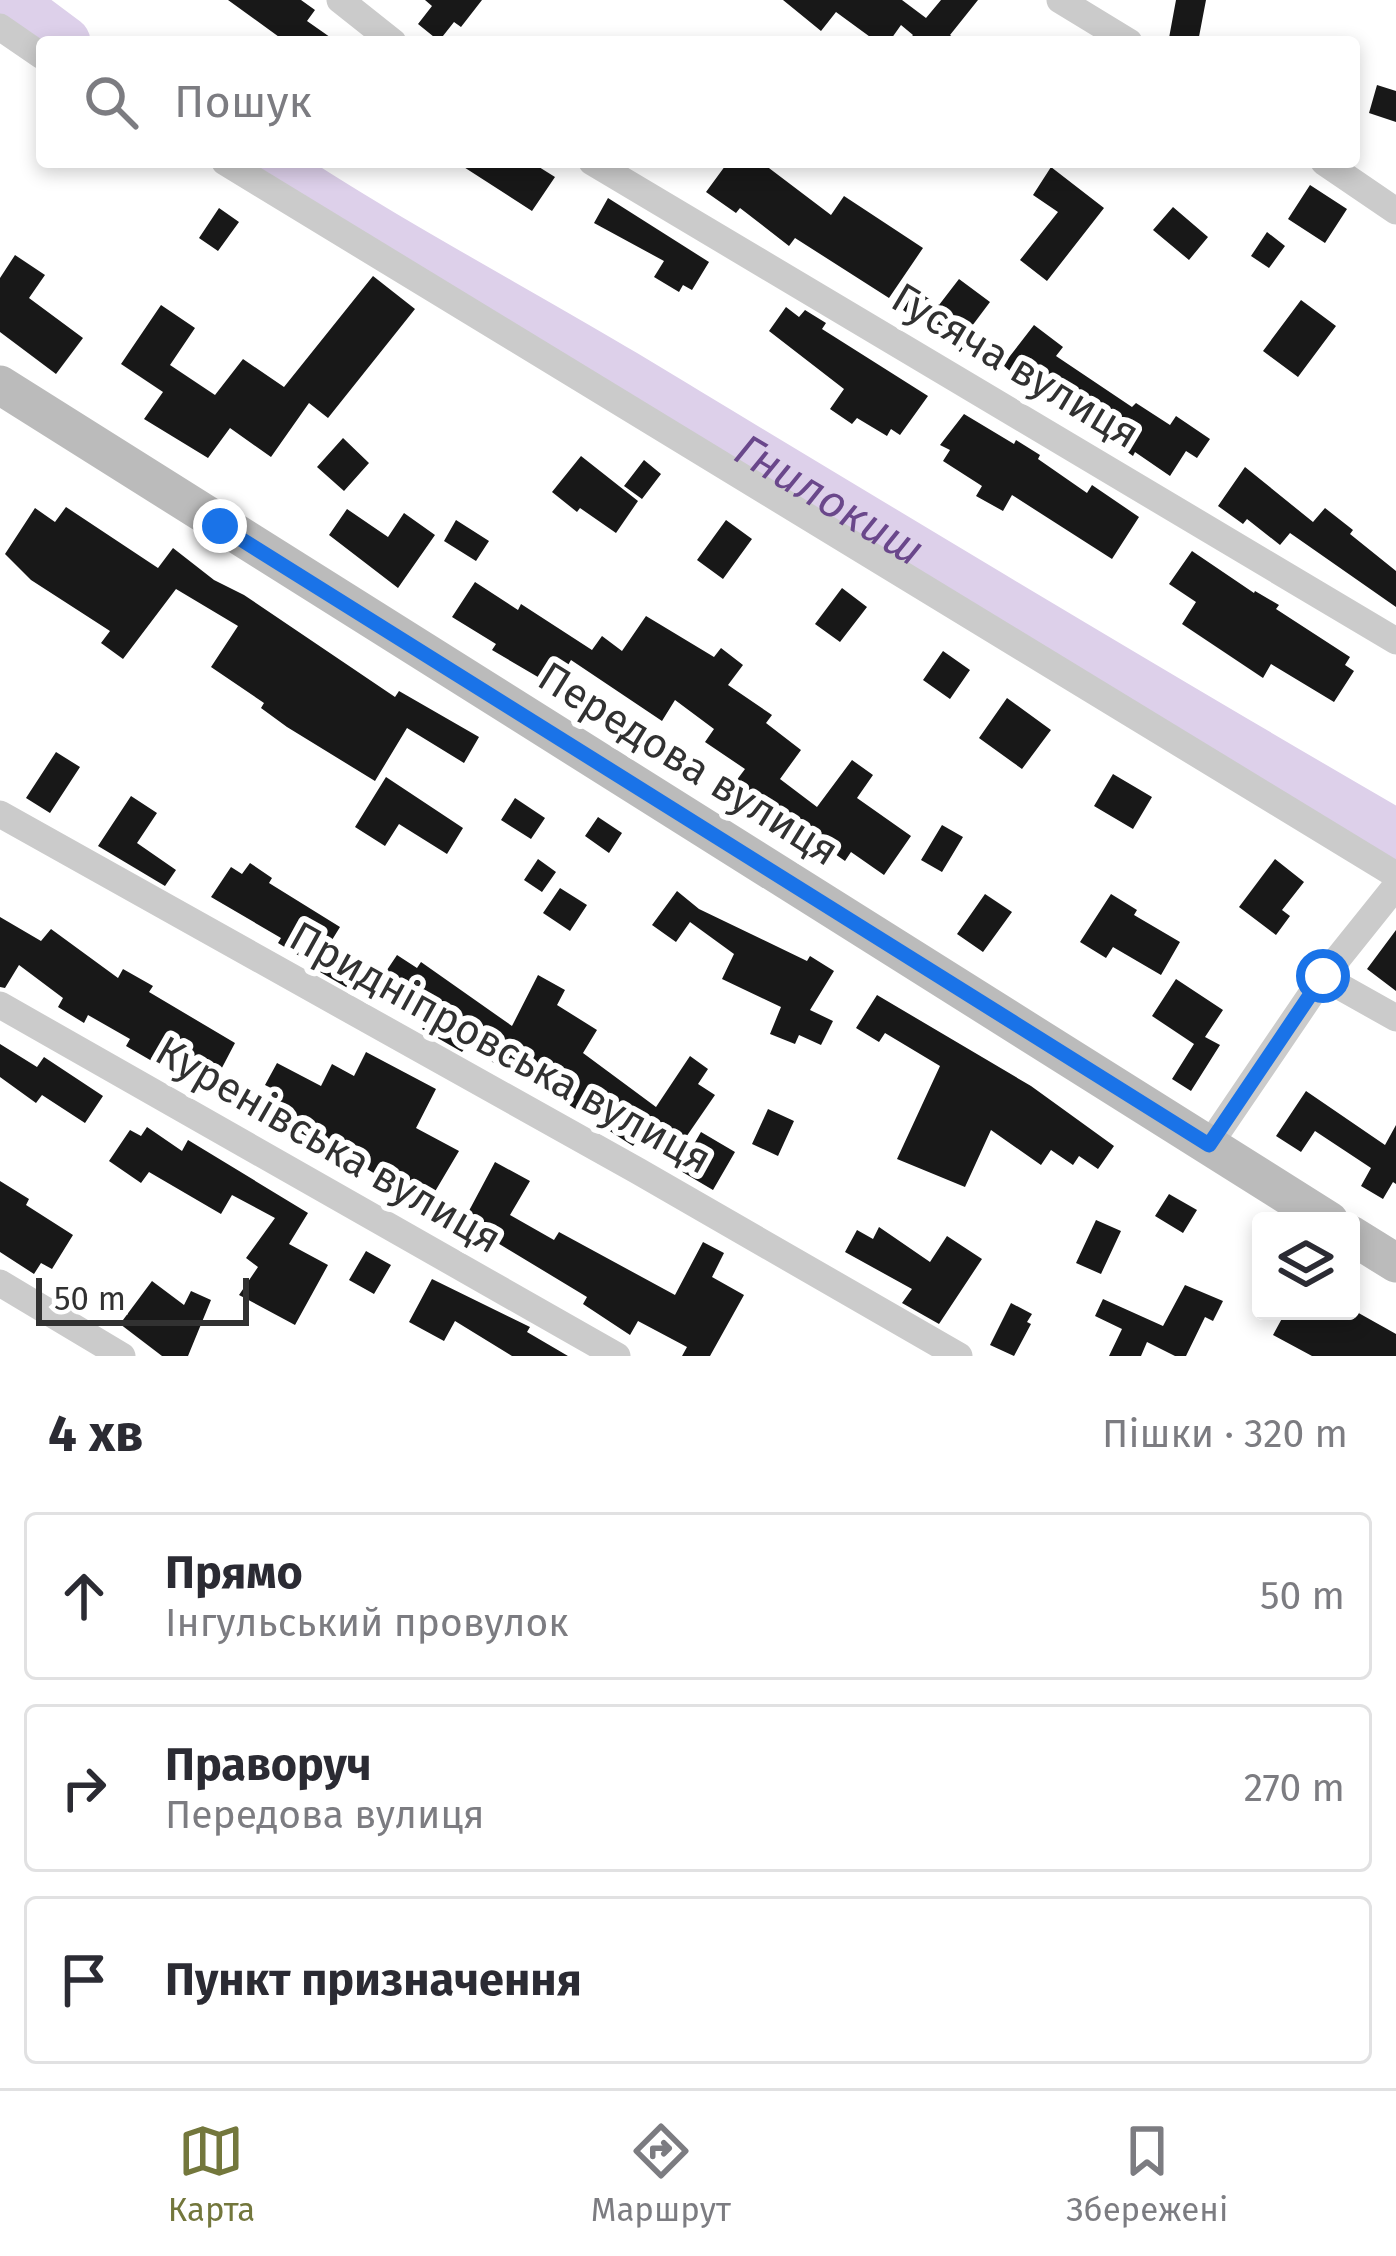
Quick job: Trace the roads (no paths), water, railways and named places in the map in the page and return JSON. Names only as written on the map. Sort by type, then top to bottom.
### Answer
[{"type":"main road","name":"Передова вулиця","points":[[0,385],[1315,1212]]},
{"type":"main road","points":[[1360,1241],[1396,1263]]},
{"type":"street","points":[[340,0],[385,36]]},
{"type":"street","points":[[1060,0],[1119,36]]},
{"type":"street","points":[[0,27],[36,52]]},
{"type":"street","points":[[235,168],[1396,875]]},
{"type":"street","name":"Гусяча вулиця","points":[[602,168],[1396,641]]},
{"type":"street","points":[[1333,168],[1396,211]]},
{"type":"street","name":"Придніпровська вулиця","points":[[0,814],[959,1356]]},
{"type":"street","points":[[1209,1145],[1323,976],[1396,886]]},
{"type":"street","points":[[1323,976],[1396,1018]]},
{"type":"street","name":"Куренівська вулиця","points":[[0,1004],[617,1356]]},
{"type":"street","points":[[0,1283],[122,1356]]},
{"type":"waterway","name":"Гнилокиш","points":[[9,0],[57,36]]},
{"type":"waterway","name":"Гнилокиш","points":[[275,168],[1396,835]]}]
